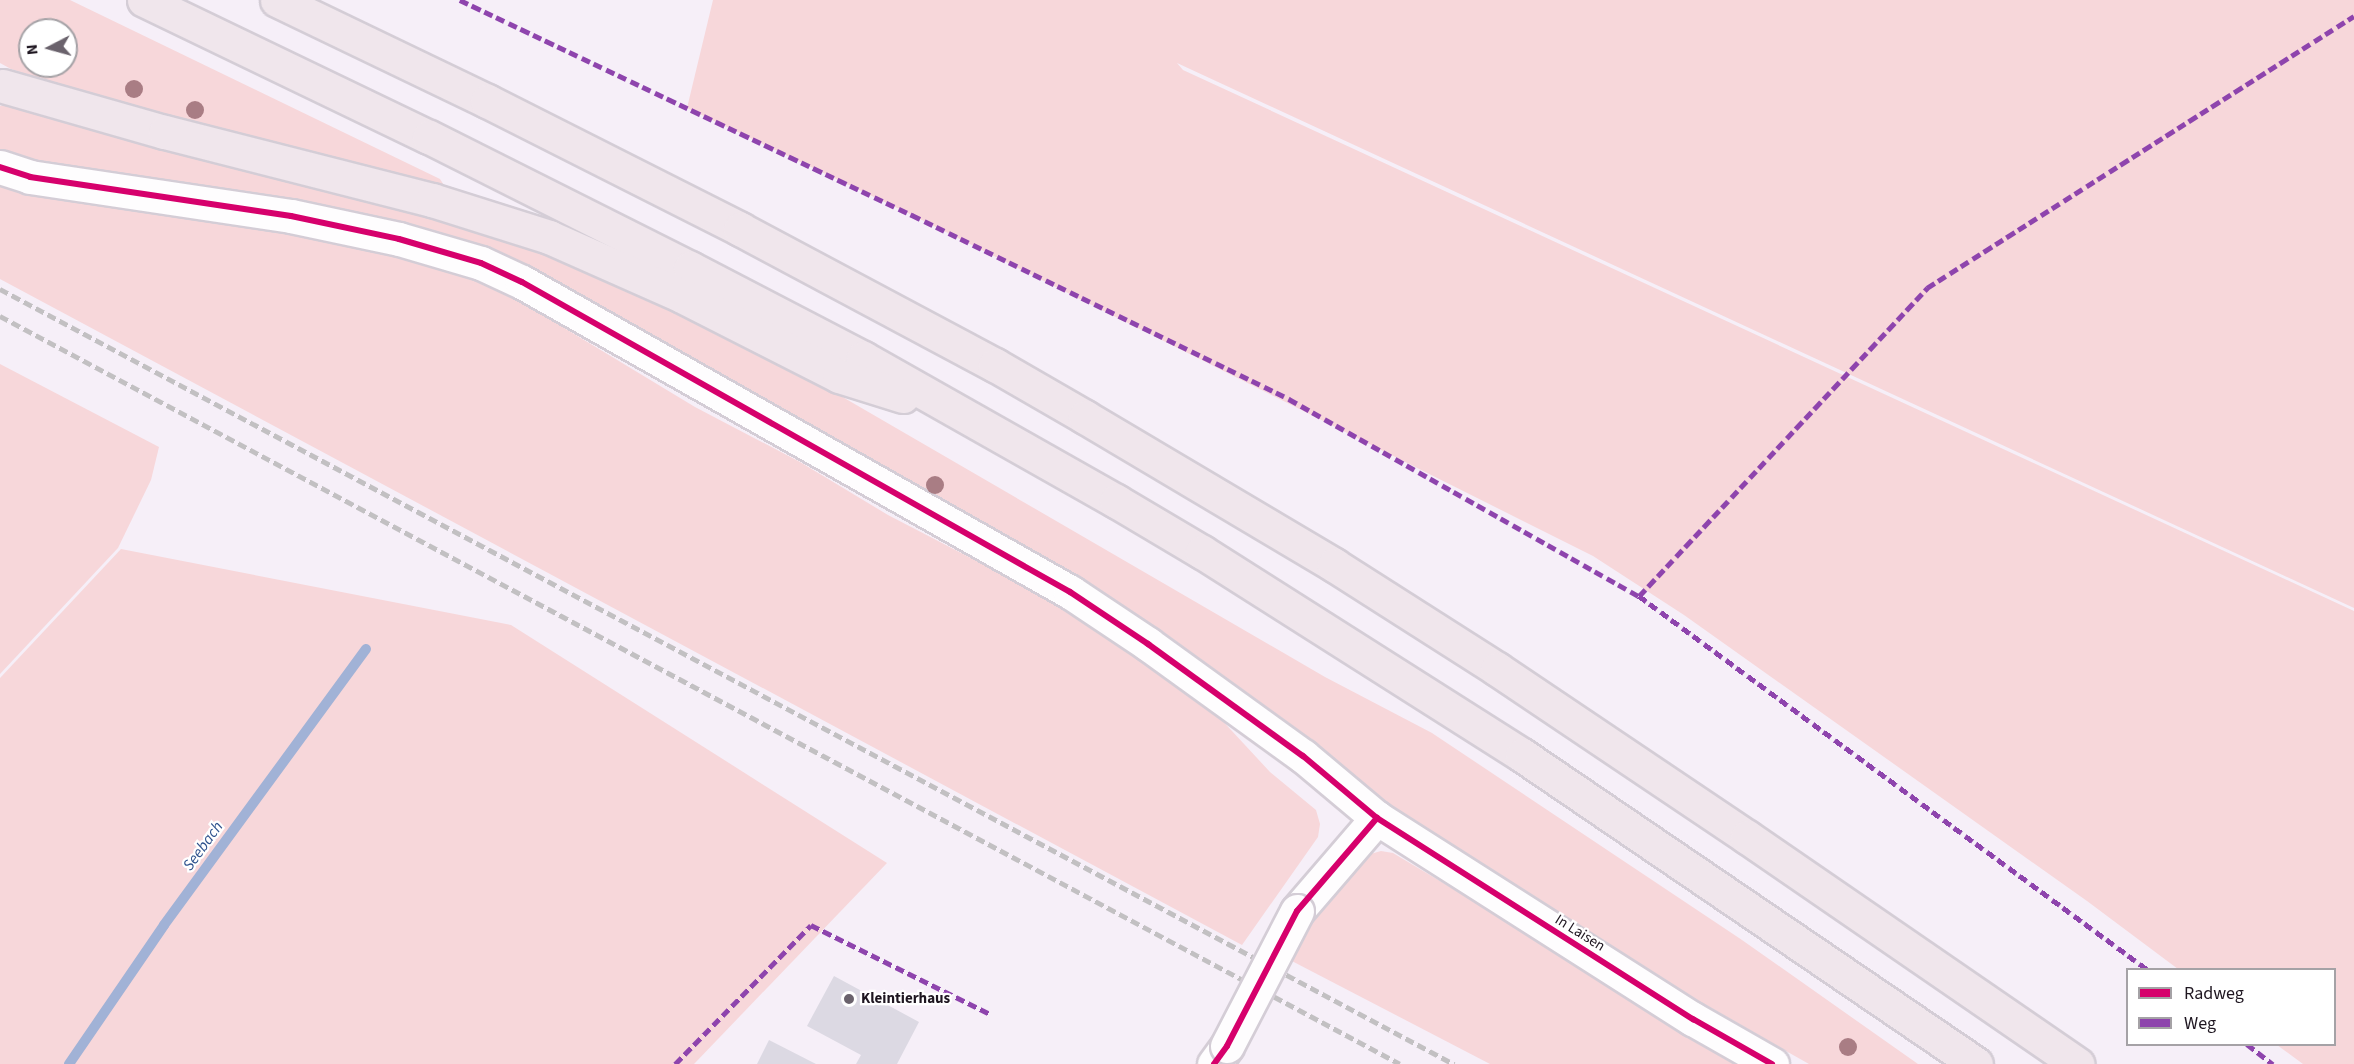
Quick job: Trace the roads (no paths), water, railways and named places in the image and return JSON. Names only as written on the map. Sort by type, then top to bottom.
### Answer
[{"type":"highway","points":[[144,0],[604,224],[777,312],[965,415],[1193,546],[1363,652],[1670,854],[1977,1064]]},
{"type":"highway","points":[[277,0],[488,101],[750,234],[995,365],[1096,423],[1334,565],[1497,669],[1747,837],[2077,1064]]},
{"type":"highway","points":[[1,86],[165,132],[432,200],[540,234],[682,296],[839,376],[965,415]]},
{"type":"street","name":"In Laisen","points":[[0,167],[30,177],[291,216],[399,239],[450,252],[512,277],[1070,592],[1148,644],[1304,756],[1377,818],[1693,1019],[1772,1064]]},
{"type":"street","points":[[1221,1055],[1297,911],[1377,818]]},
{"type":"waterway","name":"Seebach","points":[[69,1064],[164,925],[366,649]]},
{"type":"railway","points":[[0,289],[1454,1064]]},
{"type":"railway","points":[[0,316],[1400,1064]]},
{"type":"place","name":"Kleintierhaus","points":[[849,999]]}]
